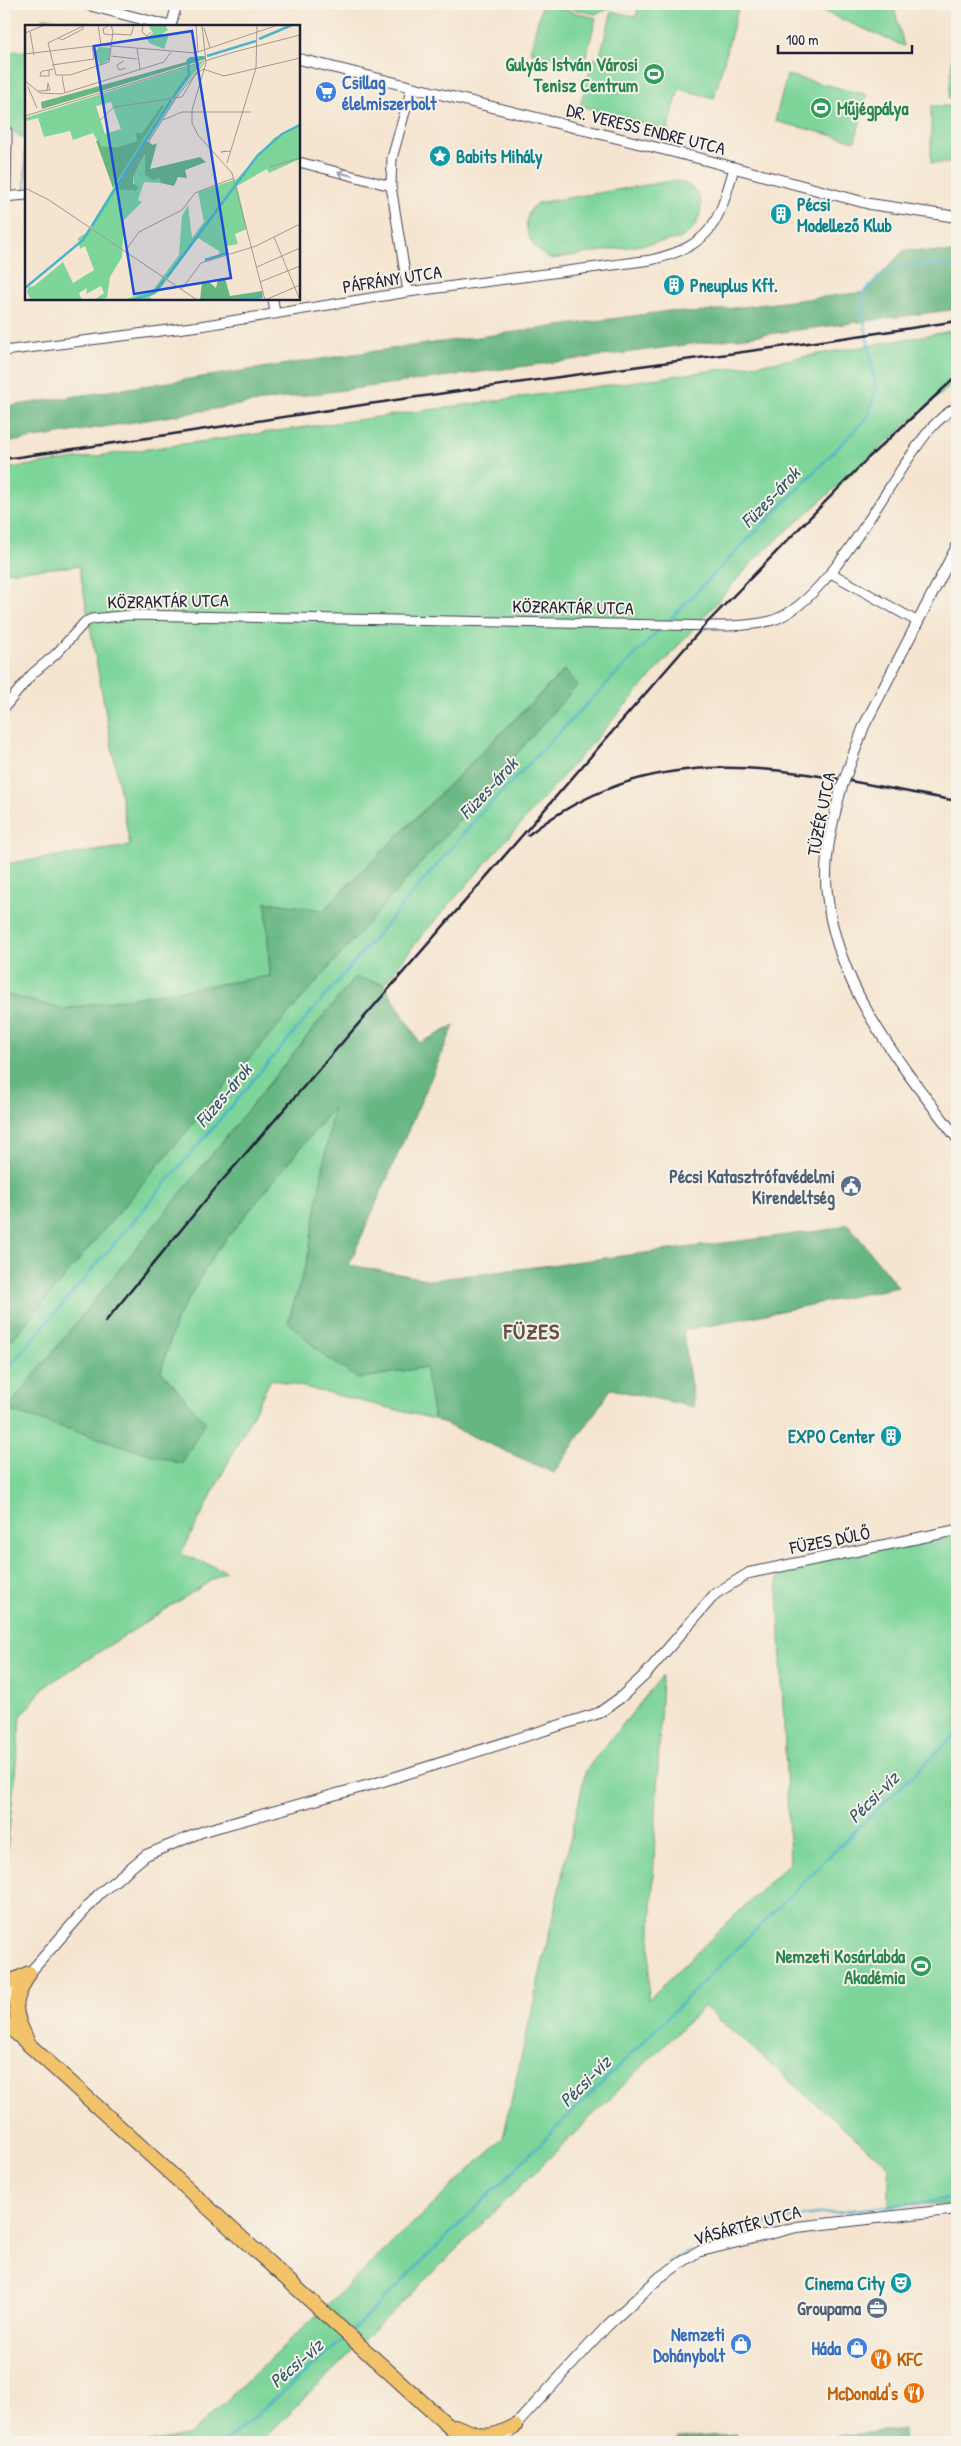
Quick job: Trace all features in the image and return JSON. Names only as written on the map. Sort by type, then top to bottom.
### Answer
[{"type":"main road","points":[[4,1985],[29,1973]]},
{"type":"main road","points":[[29,1973],[15,2007],[16,2018],[29,2046]]},
{"type":"main road","points":[[4,2022],[466,2442]]},
{"type":"main road","points":[[443,2421],[485,2437],[496,2436],[515,2426]]},
{"type":"main road","points":[[511,2442],[515,2426]]},
{"type":"street","points":[[85,4],[166,25]]},
{"type":"street","points":[[170,25],[177,4]]},
{"type":"street","name":"DR. VERESS ENDRE UTCA","points":[[300,59],[870,204],[957,217]]},
{"type":"street","points":[[408,292],[391,186],[392,158],[412,87]]},
{"type":"street","points":[[4,128],[7,132],[5,197],[25,195]]},
{"type":"street","points":[[300,162],[391,186]]},
{"type":"street","name":"PÁFRÁNY UTCA","points":[[4,351],[275,314],[408,292],[651,260],[676,254],[703,237],[715,223],[722,210],[734,168]]},
{"type":"street","points":[[273,300],[275,314]]},
{"type":"street","name":"KÖZRAKTÁR UTCA","points":[[4,708],[32,674],[56,654],[74,632],[88,621],[130,615],[654,625],[750,624],[772,620],[792,611],[831,573],[930,428],[957,407]]},
{"type":"street","name":"TÜZÉR UTCA","points":[[957,546],[864,726],[841,789],[828,847],[826,893],[838,950],[866,1011],[893,1055],[957,1138]]},
{"type":"street","points":[[831,573],[918,622]]},
{"type":"street","name":"FÜZES DŰLŐ","points":[[4,2002],[99,1894],[146,1855],[204,1831],[380,1782],[599,1713],[620,1698],[646,1674],[715,1594],[749,1573],[957,1530]]},
{"type":"street","name":"VÁSÁRTÉR UTCA","points":[[500,2442],[608,2325],[660,2277],[697,2252],[797,2227],[957,2208]]},
{"type":"green space","points":[[542,4],[596,18],[584,65],[530,52]]},
{"type":"green space","points":[[549,4],[621,4],[595,14]]},
{"type":"green space","name":"Gulyás István Városi Tenisz Centrum","points":[[639,4],[667,6],[668,4],[739,5],[714,98],[679,89],[668,130],[580,106],[593,58],[599,59],[612,11],[636,17]]},
{"type":"green space","points":[[806,4],[893,4],[904,46]]},
{"type":"green space","points":[[43,18],[79,21],[97,25],[43,25]]},
{"type":"green space","points":[[953,50],[957,51],[957,99],[949,98]]},
{"type":"green space","points":[[25,51],[25,140],[4,124],[4,52]]},
{"type":"green space","name":"Műjégpálya","points":[[787,75],[867,95],[855,141],[775,121]]},
{"type":"green space","points":[[931,106],[957,106],[957,163],[931,163]]},
{"type":"green space","points":[[671,181],[681,182],[689,186],[696,192],[701,201],[699,219],[690,232],[679,239],[551,259],[537,249],[528,234],[527,218],[537,203]]},
{"type":"green space","points":[[904,250],[957,253],[957,309],[276,399],[4,443],[4,407],[361,353],[669,311],[693,313],[865,292]]},
{"type":"green space","points":[[957,330],[957,380],[755,559],[423,934],[384,984],[354,978],[6,1410],[205,1422],[161,1371],[176,1320],[214,1254],[334,1107],[308,1257],[288,1322],[358,1379],[426,1367],[434,1419],[271,1379],[181,1554],[226,1571],[44,1687],[21,1716],[4,1878],[4,1349],[212,1101],[577,685],[564,670],[323,910],[266,902],[270,976],[64,1009],[4,994],[4,864],[130,846],[79,566],[4,572],[4,469],[774,362]]},
{"type":"green space","points":[[565,670],[577,685],[212,1101],[4,1349],[4,994],[64,1009],[270,976],[266,902],[324,910]]},
{"type":"green space","points":[[355,977],[384,984],[420,1043],[454,1026],[349,1265],[432,1280],[827,1230],[848,1224],[898,1287],[683,1331],[694,1407],[611,1389],[554,1473],[434,1419],[425,1367],[358,1379],[322,1354],[288,1322],[308,1257],[333,1108],[214,1254],[176,1320],[161,1371],[205,1422],[182,1464],[6,1410]]},
{"type":"green space","points":[[957,1527],[957,2204],[889,2205],[889,2167],[704,2006],[260,2442],[149,2442],[190,2435],[503,2138],[586,1770],[662,1676],[648,2000],[790,1862],[777,1567]]},
{"type":"green space","points":[[904,2429],[905,2442],[835,2442],[837,2436]]},
{"type":"green space","points":[[736,2434],[742,2442],[677,2442],[678,2438]]},
{"type":"waterway","name":"Füzes-árok","points":[[667,622],[867,418],[876,391],[862,307],[864,292],[879,277],[896,268],[921,264],[957,266]]},
{"type":"waterway","name":"Füzes-árok","points":[[4,1373],[481,813],[662,627]]},
{"type":"waterway","name":"Pécsi-víz","points":[[352,2331],[847,1839],[957,1733]]},
{"type":"waterway","points":[[698,2247],[757,2225],[801,2216],[957,2198]]},
{"type":"waterway","points":[[668,2263],[689,2252]]},
{"type":"waterway","name":"Pécsi-víz","points":[[225,2442],[345,2338]]},
{"type":"railway","points":[[4,459],[402,399],[833,340],[957,321]]},
{"type":"railway","points":[[105,1322],[214,1190],[705,625],[868,458],[957,376]]},
{"type":"railway","points":[[528,835],[580,802],[631,781],[684,770],[736,768],[790,772],[957,801]]},
{"type":"place","name":"Gulyás István Városi Tenisz Centrum","points":[[654,74]]},
{"type":"place","name":"Csillag élelmiszerbolt","points":[[326,92]]},
{"type":"place","name":"Műjégpálya","points":[[821,108]]},
{"type":"place","name":"Babits Mihály","points":[[440,156]]},
{"type":"place","name":"Pécsi Modellező Klub","points":[[781,214]]},
{"type":"place","name":"Pneuplus Kft.","points":[[674,285]]},
{"type":"place","name":"Pécsi Katasztrófavédelmi Kirendeltség","points":[[851,1186]]},
{"type":"place","name":"EXPO Center","points":[[891,1436]]},
{"type":"place","name":"Nemzeti Kosárlabda Akadémia","points":[[921,1966]]},
{"type":"place","name":"Cinema City","points":[[901,2283]]},
{"type":"place","name":"Groupama","points":[[877,2308]]},
{"type":"place","name":"Nemzeti Dohánybolt","points":[[741,2344]]},
{"type":"place","name":"Háda","points":[[857,2348]]},
{"type":"place","name":"KFC","points":[[881,2359]]},
{"type":"place","name":"McDonald's","points":[[914,2393]]},
{"type":"district","name":"FÜZES","points":[[532,1331]]}]
